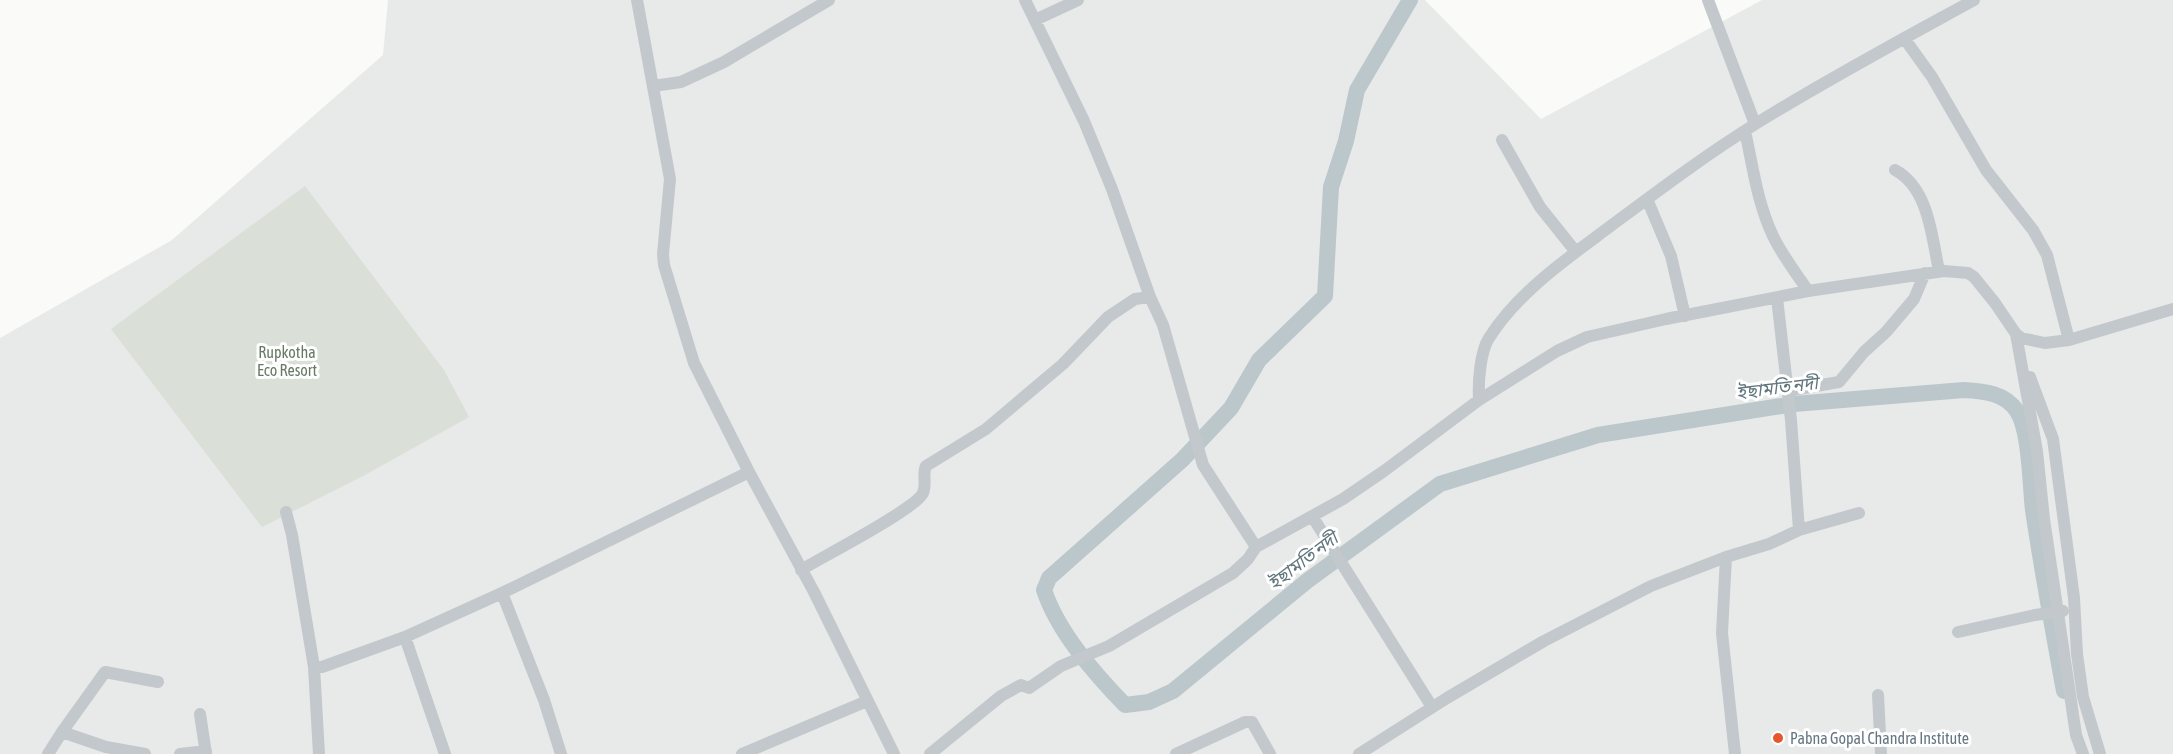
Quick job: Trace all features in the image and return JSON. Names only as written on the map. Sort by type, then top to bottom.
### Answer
[{"type":"street","points":[[637,0],[670,179],[664,265],[694,363],[748,472],[814,592],[894,754]]},
{"type":"street","points":[[653,86],[681,82],[724,62],[829,0]]},
{"type":"street","points":[[1025,0],[1084,121],[1112,189],[1150,297],[1163,325],[1203,465],[1256,547]]},
{"type":"street","points":[[1035,20],[1078,0]]},
{"type":"street","points":[[1708,0],[1750,128],[1754,183],[1762,209],[1773,237],[1808,291]]},
{"type":"street","points":[[1479,400],[1478,380],[1487,340],[1516,303],[1576,252],[1647,199],[1750,128],[1851,67],[1974,0]]},
{"type":"street","points":[[1904,38],[1932,77],[1986,170],[2033,230],[2047,255],[2069,340]]},
{"type":"street","points":[[1502,140],[1540,207],[1576,252]]},
{"type":"street","points":[[1895,170],[1904,175],[1920,199],[1928,220],[1939,271]]},
{"type":"street","points":[[1647,199],[1671,256],[1684,315]]},
{"type":"street","points":[[930,754],[1001,696],[1021,685],[1029,688],[1060,666],[1109,646],[1233,573],[1248,559],[1256,547],[1343,499],[1479,400],[1548,356],[1587,337],[1808,291],[1939,271],[1968,273],[1974,277],[2018,336],[2034,389],[2053,439],[2069,610],[2083,697],[2100,754]]},
{"type":"street","points":[[1787,391],[1839,382],[1914,299],[1925,273]]},
{"type":"street","points":[[801,570],[870,531],[915,502],[923,494],[926,466],[986,429],[1063,364],[1108,317],[1135,299],[1150,297]]},
{"type":"street","points":[[1777,298],[1791,420],[1799,530]]},
{"type":"street","points":[[2018,336],[2045,343],[2069,340],[2173,309]]},
{"type":"street","points":[[2018,336],[2037,451],[2044,519],[2076,735],[2083,754]]},
{"type":"street","points":[[314,667],[322,667],[405,638],[748,472]]},
{"type":"street","points":[[286,512],[292,534],[314,667],[319,754]]},
{"type":"street","points":[[1359,754],[1432,707],[1565,630],[1652,586],[1726,557],[1769,544],[1799,530],[1859,513]]},
{"type":"street","points":[[1312,516],[1331,549],[1374,611],[1432,707]]},
{"type":"street","points":[[1726,557],[1722,633],[1735,754]]},
{"type":"street","points":[[502,593],[544,699],[561,754]]},
{"type":"street","points":[[1958,632],[2069,610]]},
{"type":"street","points":[[405,638],[445,754]]},
{"type":"street","points":[[48,754],[105,672],[158,682]]},
{"type":"street","points":[[1878,695],[1881,754]]},
{"type":"street","points":[[742,754],[867,701]]},
{"type":"street","points":[[180,754],[206,752],[200,714]]},
{"type":"street","points":[[1176,754],[1245,722],[1252,722],[1270,754]]},
{"type":"street","points":[[62,732],[106,747],[146,754]]},
{"type":"shaded area","points":[[388,0],[1425,0],[1541,119],[1762,0],[2173,0],[2173,754],[0,754],[0,338],[172,240],[383,55]]},
{"type":"green space","name":"Rupkotha Eco Resort","points":[[305,186],[444,370],[469,417],[363,476],[262,527],[111,329]]},
{"type":"waterway","name":"ইছামতি নদী","points":[[1410,0],[1357,90],[1346,141],[1331,187],[1325,296],[1259,360],[1231,408],[1182,460],[1049,578],[1044,590],[1058,621],[1089,666],[1113,693],[1125,705],[1149,702],[1173,691],[1307,581],[1440,484],[1598,435],[1794,404],[1964,390],[1986,392],[2006,400],[2017,411],[2025,431],[2036,533],[2064,691]]},
{"type":"place","name":"Pabna Gopal Chandra Institute","points":[[1778,738]]}]
